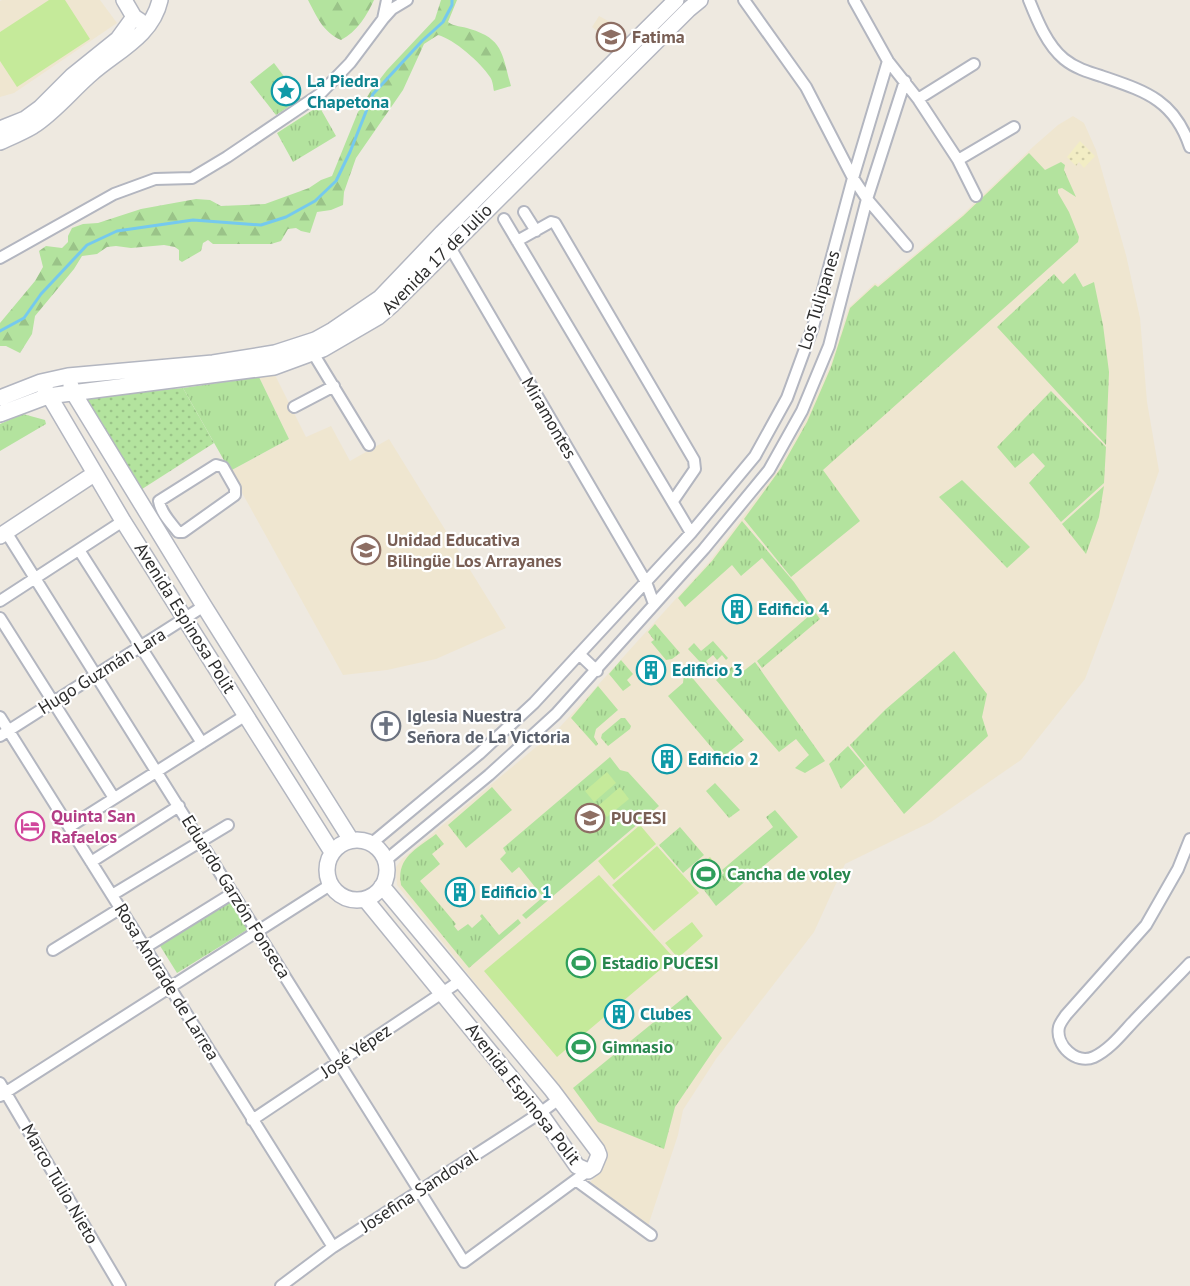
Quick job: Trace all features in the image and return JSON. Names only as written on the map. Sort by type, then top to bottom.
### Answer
[{"type":"street","points":[[124,0],[134,17],[148,26]]},
{"type":"street","points":[[0,142],[39,122],[93,72],[135,40],[148,26],[160,0]]},
{"type":"street","points":[[383,19],[387,0]]},
{"type":"street","points":[[0,258],[114,194],[155,180],[192,178],[226,157],[320,94],[350,63],[392,9],[406,0]]},
{"type":"street","name":"Avenida 17 de Julio","points":[[0,398],[44,389],[73,392],[258,370],[274,367],[324,349],[378,317],[392,305],[446,240],[676,0]]},
{"type":"street","name":"Avenida 17 de Julio","points":[[0,414],[68,376],[223,361],[275,353],[315,340],[333,330],[380,298],[446,240],[700,0]]},
{"type":"street","points":[[744,0],[806,87],[853,178],[867,199],[907,246]]},
{"type":"street","points":[[854,0],[888,61],[918,99],[958,160],[976,196]]},
{"type":"street","points":[[1029,0],[1043,29],[1063,58],[1077,68],[1138,88],[1156,98],[1169,108],[1179,121],[1190,147]]},
{"type":"street","points":[[0,129],[25,119],[40,108],[72,76],[118,39],[134,17]]},
{"type":"street","name":"Los Tulipanes","points":[[372,843],[479,754],[534,703],[692,533],[755,456],[787,398],[813,327],[853,178],[888,61]]},
{"type":"street","points":[[918,99],[974,64]]},
{"type":"street","name":"Los Tulipanes","points":[[386,860],[494,770],[556,714],[597,671],[704,549],[769,470],[802,411],[829,346],[867,199],[905,81]]},
{"type":"street","points":[[958,160],[1014,127]]},
{"type":"street","points":[[524,212],[536,231]]},
{"type":"street","points":[[504,219],[692,533]]},
{"type":"street","points":[[517,242],[550,222],[555,223],[694,460],[695,469],[673,501]]},
{"type":"street","name":"Miramontes","points":[[446,240],[646,582],[654,604]]},
{"type":"street","points":[[313,353],[369,445]]},
{"type":"street","name":"Avenida Espinosa Polit","points":[[68,376],[73,392],[161,523],[204,606],[351,840]]},
{"type":"street","points":[[294,407],[334,386]]},
{"type":"street","name":"Avenida Espinosa Polit","points":[[44,389],[123,521],[332,852]]},
{"type":"street","points":[[216,465],[223,467],[235,488],[235,495],[183,532],[178,532],[161,523],[159,505],[161,500],[216,465]]},
{"type":"street","points":[[3,534],[94,474]]},
{"type":"street","points":[[0,601],[123,521]]},
{"type":"street","name":"Eduardo Garzón Fonseca","points":[[3,534],[35,579],[179,806],[464,1262],[582,1176]]},
{"type":"street","points":[[79,550],[202,743]]},
{"type":"street","name":"Hugo Guzmán Lara","points":[[4,733],[204,606]]},
{"type":"street","points":[[0,618],[114,798]]},
{"type":"street","points":[[579,654],[597,671]]},
{"type":"street","points":[[69,827],[246,715]]},
{"type":"street","name":"Rosa Andrade de Larrea","points":[[0,717],[4,733],[69,827],[146,947],[333,1247]]},
{"type":"street","points":[[479,754],[494,770]]},
{"type":"street","points":[[91,862],[179,806]]},
{"type":"street","points":[[112,895],[228,825]]},
{"type":"street","points":[[1190,839],[1178,869],[1146,925],[1066,1014],[1059,1026],[1059,1038],[1065,1049],[1073,1056],[1083,1059],[1094,1057],[1102,1052],[1190,963]]},
{"type":"street","points":[[351,840],[372,843],[386,860],[387,870],[382,886],[372,896],[365,899],[347,898],[339,894],[330,885],[326,870],[327,860],[332,852],[337,846],[351,840]]},
{"type":"street","points":[[2,1090],[330,885]]},
{"type":"street","name":"Avenida Espinosa Polit","points":[[365,899],[540,1113],[582,1176],[594,1167],[599,1155],[559,1099],[382,886]]},
{"type":"street","points":[[146,947],[233,893]]},
{"type":"street","points":[[53,950],[121,908]]},
{"type":"street","name":"José Yépez","points":[[252,1120],[460,981]]},
{"type":"street","name":"Marco Tulio Nieto","points":[[2,1090],[120,1286]]},
{"type":"street","name":"Josefina Sandoval","points":[[281,1286],[333,1247],[559,1099]]},
{"type":"street","points":[[582,1176],[651,1235]]},
{"type":"shaded area","points":[[100,0],[117,23],[14,93],[0,97],[0,1]]},
{"type":"shaded area","name":"Fatima","points":[[599,16],[623,29],[614,44],[592,27]]},
{"type":"shaded area","points":[[1073,116],[1084,123],[1096,150],[1126,255],[1140,318],[1147,402],[1159,471],[1085,679],[1021,760],[931,822],[845,864],[814,932],[716,1059],[683,1110],[678,1135],[647,1229],[586,1187],[599,1172],[602,1154],[596,1135],[397,885],[396,867],[402,859],[560,727],[710,561],[780,467],[805,421],[830,366],[849,307],[875,283],[878,285],[963,214],[1034,146],[1058,125]]},
{"type":"shaded area","name":"Unidad Educativa Bilingüe Los Arrayanes","points":[[274,373],[306,437],[331,426],[350,461],[389,439],[506,628],[436,659],[387,670],[343,675],[230,471],[289,439],[259,377]]},
{"type":"green space","points":[[49,0],[65,0],[90,39],[17,87],[0,61],[0,32]]},
{"type":"green space","points":[[308,0],[374,0],[357,28],[341,40],[325,28]]},
{"type":"green space","points":[[441,0],[457,0],[448,22],[481,33],[496,43],[503,57],[511,86],[494,91],[491,79],[467,52],[438,35],[424,44],[403,90],[356,158],[344,192],[343,205],[317,212],[310,233],[296,228],[288,229],[281,241],[271,244],[213,244],[208,240],[203,243],[201,251],[182,262],[179,260],[179,250],[164,245],[131,248],[107,247],[97,254],[82,256],[35,316],[32,334],[20,353],[6,346],[0,346],[0,323],[35,281],[43,267],[39,251],[46,246],[62,248],[68,242],[72,228],[83,224],[98,223],[141,209],[196,199],[210,200],[221,206],[265,204],[309,188],[332,176],[358,112],[370,92],[387,70],[435,19]]},
{"type":"green space","points":[[274,63],[301,99],[276,115],[250,82]]},
{"type":"green space","points":[[319,106],[336,136],[293,162],[277,133]]},
{"type":"green space","points":[[1029,153],[1045,170],[1061,162],[1065,165],[1064,170],[1076,197],[1062,188],[1058,189],[1058,193],[1069,212],[1079,237],[1078,242],[823,470],[860,521],[791,577],[744,519],[781,468],[807,422],[831,367],[850,308],[875,285],[878,287],[963,216]]},
{"type":"green space","points":[[1075,273],[1083,287],[1094,282],[1103,325],[1109,372],[1106,445],[997,327],[1054,274],[1063,284]]},
{"type":"green space","points":[[259,377],[289,439],[230,471],[183,388]]},
{"type":"green space","points":[[183,388],[214,443],[139,491],[82,398]]},
{"type":"green space","points":[[1051,391],[1106,447],[1104,483],[1061,522],[1029,483],[1045,466],[1033,453],[1015,468],[997,447]]},
{"type":"green space","points":[[23,414],[45,420],[46,424],[0,451],[0,424]]},
{"type":"green space","points":[[962,480],[1030,547],[1007,568],[939,497]]},
{"type":"green space","points":[[1104,486],[1099,517],[1086,554],[1062,524]]},
{"type":"green space","points":[[742,521],[794,582],[820,619],[762,668],[757,661],[810,615],[762,558],[741,576],[732,565],[685,607],[678,598],[712,561]]},
{"type":"green space","points":[[655,624],[680,653],[672,659],[666,660],[651,642],[654,640],[648,632]]},
{"type":"green space","points":[[713,641],[728,658],[726,660],[722,655],[717,660],[713,655],[706,661],[714,672],[711,674],[688,649],[694,643],[701,651]]},
{"type":"green space","points":[[954,651],[987,694],[982,717],[988,736],[904,814],[850,745],[886,709]]},
{"type":"green space","points":[[621,660],[633,674],[627,680],[631,685],[623,691],[609,674]]},
{"type":"green space","points":[[755,662],[825,761],[805,773],[795,768],[809,755],[796,739],[779,752],[716,680],[734,665],[741,673]]},
{"type":"green space","points":[[693,667],[696,670],[690,675],[744,740],[724,756],[720,752],[717,754],[668,696],[683,683],[684,674]]},
{"type":"green space","points":[[598,686],[618,710],[596,729],[594,737],[598,744],[596,746],[571,718]]},
{"type":"green space","points":[[621,718],[625,718],[631,726],[630,729],[608,746],[601,738],[602,734]]},
{"type":"green space","points":[[848,746],[865,766],[841,789],[829,764]]},
{"type":"green space","points":[[610,757],[620,770],[628,772],[659,806],[526,919],[522,915],[543,897],[519,867],[512,873],[500,859],[506,853],[503,848]]},
{"type":"green space","points":[[607,772],[616,783],[594,802],[585,791]]},
{"type":"green space","points":[[715,783],[740,810],[729,818],[706,791]]},
{"type":"green space","points":[[492,787],[512,810],[466,848],[448,825]]},
{"type":"green space","points":[[620,787],[629,799],[607,817],[598,806]]},
{"type":"green space","points":[[775,810],[798,837],[716,906],[704,890],[724,873],[722,870],[773,827],[766,817]]},
{"type":"green space","points":[[640,825],[656,844],[614,880],[598,861]]},
{"type":"green space","points":[[680,827],[704,855],[683,873],[659,845]]},
{"type":"green space","points":[[436,834],[444,844],[432,854],[440,864],[420,881],[456,924],[454,926],[458,931],[468,924],[472,928],[482,919],[480,916],[482,914],[499,935],[518,919],[521,923],[469,968],[401,885],[400,875],[405,861],[415,849]]},
{"type":"green space","points":[[657,846],[699,893],[654,931],[612,885]]},
{"type":"green space","name":"Cancha de voley","points":[[710,857],[722,873],[703,890],[690,874]]},
{"type":"green space","name":"Estadio PUCESI","points":[[599,875],[674,958],[557,1057],[484,971]]},
{"type":"green space","points":[[230,896],[250,928],[177,973],[157,941]]},
{"type":"green space","points":[[692,922],[703,936],[678,958],[665,943]]},
{"type":"green space","points":[[687,995],[722,1038],[675,1107],[664,1149],[598,1122],[573,1088]]},
{"type":"sand","points":[[1080,141],[1095,156],[1084,168],[1079,162],[1076,166],[1067,157]]},
{"type":"waterway","points":[[0,331],[24,318],[41,294],[87,245],[117,231],[193,220],[261,225],[286,217],[315,201],[336,181],[373,94],[422,41],[443,22],[452,5],[452,0]]},
{"type":"place","name":"Fatima","points":[[611,37]]},
{"type":"place","name":"La Piedra Chapetona","points":[[286,91]]},
{"type":"place","name":"Unidad Educativa Bilingüe Los Arrayanes","points":[[366,550]]},
{"type":"place","name":"Edificio 4","points":[[737,609]]},
{"type":"place","name":"Edificio 3","points":[[651,670]]},
{"type":"place","name":"Iglesia Nuestra Señora de La Victoria","points":[[386,726]]},
{"type":"place","name":"Edificio 2","points":[[667,759]]},
{"type":"place","name":"PUCESI","points":[[590,818]]},
{"type":"place","name":"Quinta San Rafaelos","points":[[30,826]]},
{"type":"place","name":"Cancha de voley","points":[[706,874]]},
{"type":"place","name":"Edificio 1","points":[[460,892]]},
{"type":"place","name":"Estadio PUCESI","points":[[581,963]]},
{"type":"place","name":"Clubes","points":[[619,1014]]},
{"type":"place","name":"Gimnasio","points":[[581,1047]]}]
